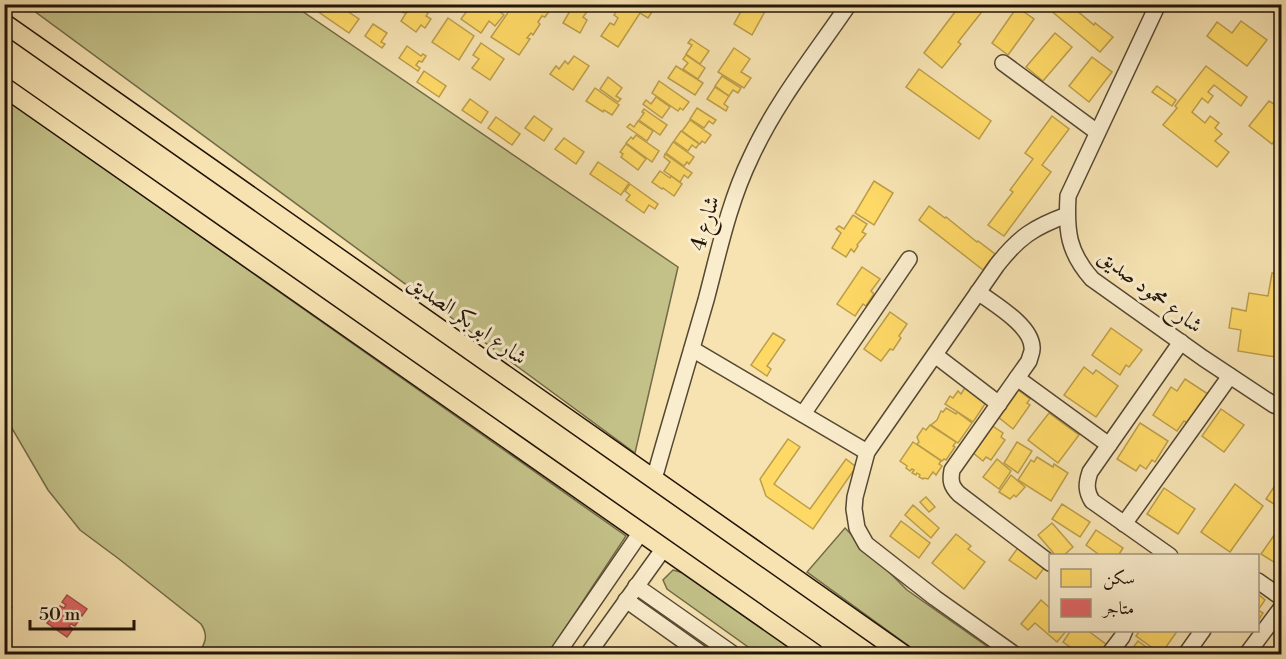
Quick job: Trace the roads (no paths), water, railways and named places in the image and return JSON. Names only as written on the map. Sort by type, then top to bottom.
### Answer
[{"type":"main road","name":"شارع ابو بكر الصديق","points":[[4,23],[903,654]]},
{"type":"main road","points":[[4,87],[815,654]]},
{"type":"street","name":"شارع 4","points":[[654,479],[737,188],[778,106],[849,4]]},
{"type":"street","name":"شارع محمود صديق","points":[[1158,4],[1068,196],[1067,215],[1072,249],[1080,265],[1092,279],[1230,376],[1281,408]]},
{"type":"street","points":[[1003,63],[1097,132]]},
{"type":"street","points":[[1014,654],[935,598],[866,544],[857,528],[855,497],[867,452],[1011,248],[1027,233],[1046,222],[1067,215]]},
{"type":"street","points":[[803,414],[909,259]]},
{"type":"street","points":[[978,292],[1021,325],[1030,335],[1033,348],[1029,361],[952,470],[950,479],[953,488],[959,494],[1049,561]]},
{"type":"street","points":[[1169,554],[1092,501],[1087,492],[1086,482],[1090,472],[1181,342]]},
{"type":"street","points":[[692,349],[867,452]]},
{"type":"street","points":[[935,355],[999,404]]},
{"type":"street","points":[[1124,524],[1230,376]]},
{"type":"street","points":[[1017,378],[1109,445]]},
{"type":"street","points":[[557,654],[641,532]]},
{"type":"street","points":[[588,654],[664,548]]},
{"type":"street","points":[[1259,582],[1281,598]]},
{"type":"street","points":[[636,586],[733,654]]},
{"type":"street","points":[[626,600],[702,654]]},
{"type":"street","points":[[1247,654],[1281,607]]},
{"type":"street","points":[[1109,654],[1124,632]]},
{"type":"street","points":[[1186,654],[1202,632]]}]
